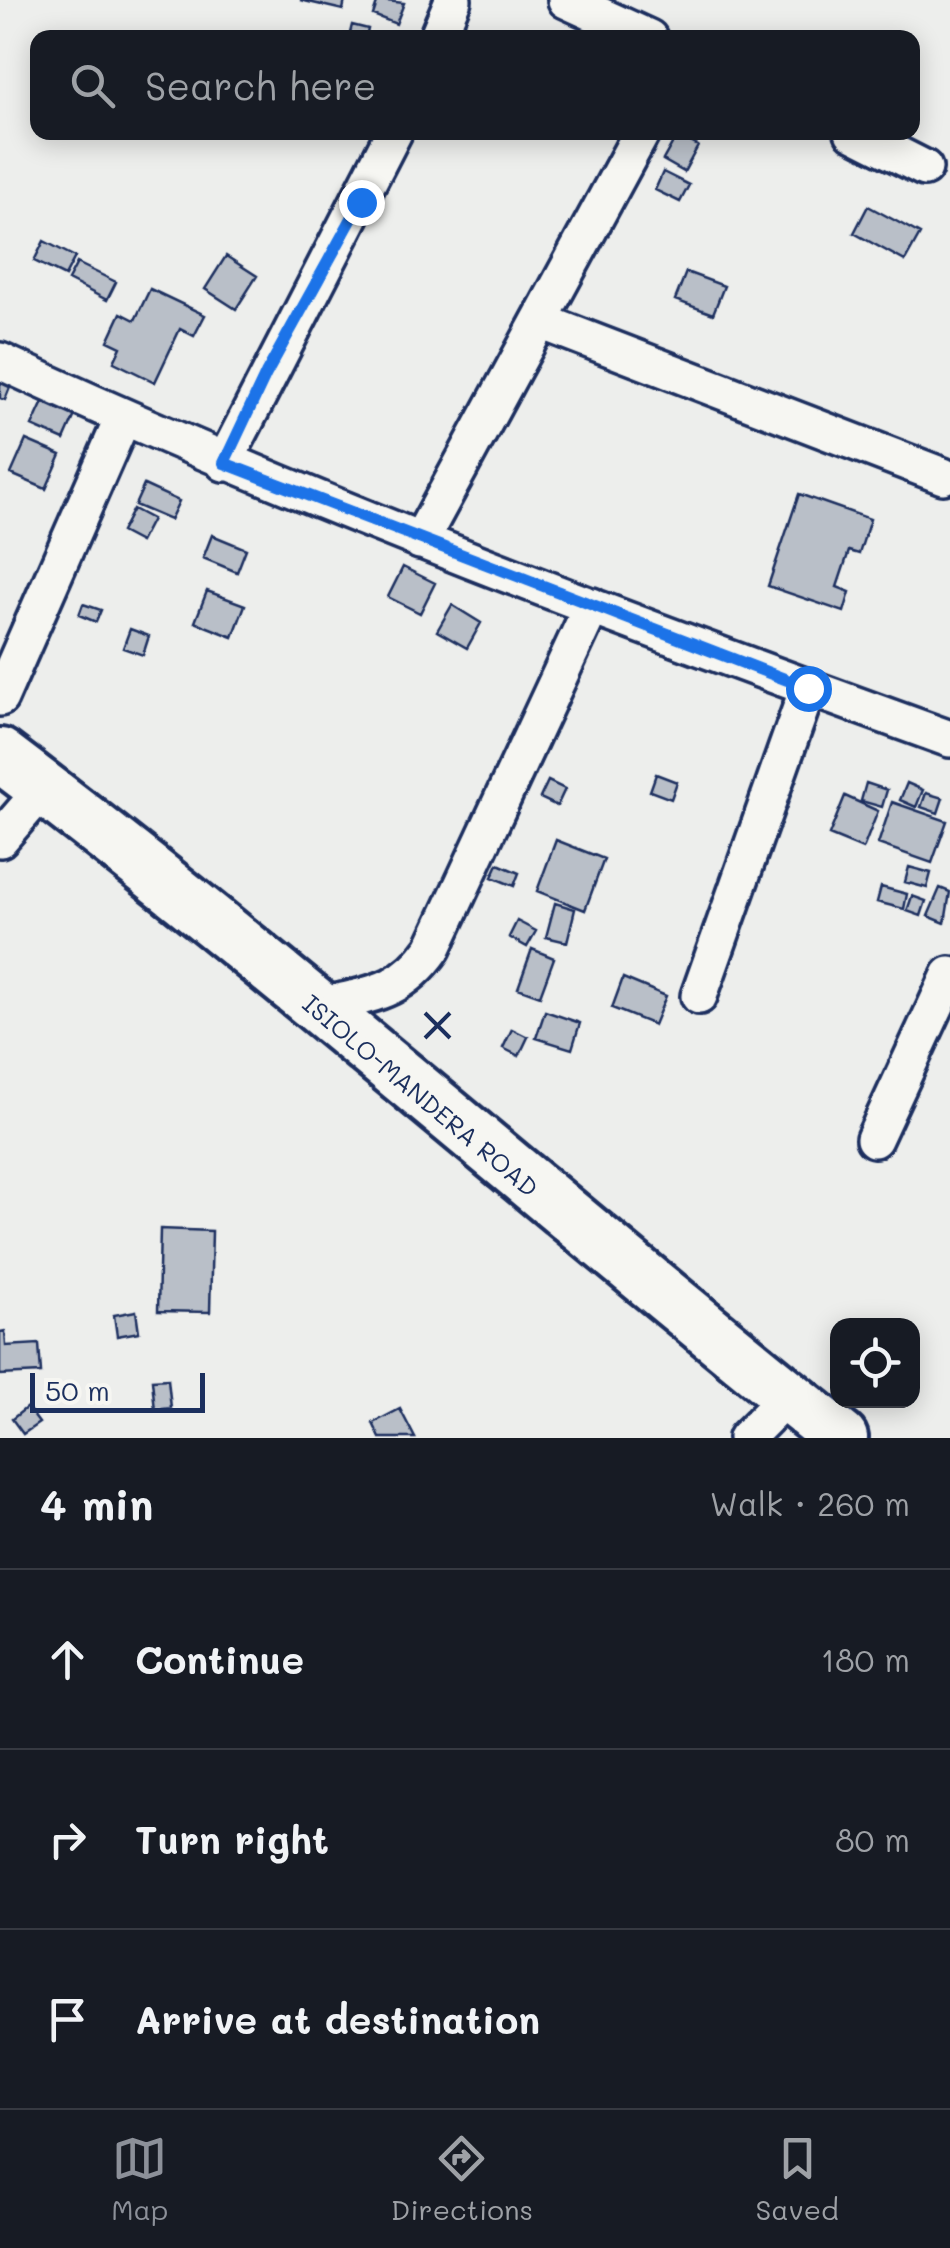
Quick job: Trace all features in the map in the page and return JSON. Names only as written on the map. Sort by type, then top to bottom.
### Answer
[{"type":"highway","name":"ISIOLO-MANDERA ROAD","points":[[0,755],[317,1007],[595,1241],[841,1438]]},
{"type":"street","points":[[441,30],[453,0]]},
{"type":"street","points":[[566,0],[631,30]]},
{"type":"street","points":[[224,463],[390,140]]},
{"type":"street","points":[[420,541],[638,140]]},
{"type":"street","points":[[869,140],[924,168]]},
{"type":"street","points":[[540,320],[943,476]]},
{"type":"street","points":[[0,361],[224,463],[420,541],[950,739]]},
{"type":"street","points":[[0,698],[123,418]]},
{"type":"street","points":[[317,1007],[386,990],[416,971],[432,948],[592,606]]},
{"type":"street","points":[[699,996],[808,688]]},
{"type":"street","points":[[0,839],[44,788]]},
{"type":"street","points":[[874,1139],[950,975]]},
{"type":"street","points":[[746,1438],[788,1396]]},
{"type":"building","points":[[300,0],[345,0],[343,10]]},
{"type":"building","points":[[378,0],[404,3],[396,24],[373,15]]},
{"type":"building","points":[[674,140],[687,140],[698,146],[684,172],[663,160]]},
{"type":"building","points":[[663,172],[689,185],[680,202],[655,190]]},
{"type":"building","points":[[868,206],[920,234],[905,261],[854,233]]},
{"type":"building","points":[[44,241],[75,257],[65,276],[34,261]]},
{"type":"building","points":[[226,256],[257,276],[236,309],[205,289]]},
{"type":"building","points":[[77,263],[116,282],[107,300],[68,280]]},
{"type":"building","points":[[686,272],[724,286],[713,314],[675,300]]},
{"type":"building","points":[[150,289],[205,315],[194,336],[180,329],[155,382],[114,362],[121,347],[108,341],[121,313],[135,320]]},
{"type":"building","points":[[0,381],[11,385],[5,400],[0,398]]},
{"type":"building","points":[[44,400],[75,415],[64,440],[32,426]]},
{"type":"building","points":[[26,440],[61,455],[46,489],[11,474]]},
{"type":"building","points":[[144,485],[179,501],[170,520],[135,505]]},
{"type":"building","points":[[799,494],[870,519],[859,554],[849,551],[837,587],[850,592],[844,612],[768,586]]},
{"type":"building","points":[[133,509],[152,519],[140,542],[121,532]]},
{"type":"building","points":[[212,535],[246,549],[237,572],[203,558]]},
{"type":"building","points":[[403,567],[435,583],[420,613],[388,597]]},
{"type":"building","points":[[207,591],[245,605],[233,637],[195,622]]},
{"type":"building","points":[[83,604],[101,610],[96,622],[79,615]]},
{"type":"building","points":[[452,605],[481,623],[467,648],[437,631]]},
{"type":"building","points":[[130,629],[149,636],[143,655],[123,648]]},
{"type":"building","points":[[656,774],[677,782],[671,799],[650,791]]},
{"type":"building","points":[[548,781],[565,789],[557,806],[540,798]]},
{"type":"building","points":[[866,783],[887,790],[882,807],[861,801]]},
{"type":"building","points":[[907,783],[923,790],[916,807],[900,800]]},
{"type":"building","points":[[926,793],[943,798],[938,813],[921,807]]},
{"type":"building","points":[[845,796],[878,811],[863,849],[829,835]]},
{"type":"building","points":[[892,802],[947,821],[932,863],[878,844]]},
{"type":"building","points":[[556,840],[604,859],[585,910],[537,891]]},
{"type":"building","points":[[498,864],[519,873],[514,886],[492,877]]},
{"type":"building","points":[[909,867],[931,873],[927,888],[905,882]]},
{"type":"building","points":[[881,887],[907,894],[904,909],[877,902]]},
{"type":"building","points":[[940,888],[950,892],[945,923],[928,916]]},
{"type":"building","points":[[912,896],[926,901],[921,916],[907,911]]},
{"type":"building","points":[[555,903],[575,909],[567,942],[546,937]]},
{"type":"building","points":[[517,921],[536,931],[527,947],[509,937]]},
{"type":"building","points":[[532,949],[554,958],[540,996],[518,988]]},
{"type":"building","points":[[623,978],[666,996],[654,1025],[612,1008]]},
{"type":"building","points":[[545,1011],[580,1023],[572,1049],[536,1038]]},
{"type":"building","points":[[512,1029],[528,1037],[519,1056],[503,1048]]},
{"type":"building","points":[[160,1229],[212,1231],[210,1312],[158,1311]]},
{"type":"building","points":[[136,1311],[139,1332],[117,1336],[114,1315]]},
{"type":"building","points":[[5,1331],[6,1346],[39,1344],[41,1373],[0,1375],[0,1332]]},
{"type":"building","points":[[168,1379],[171,1408],[155,1410],[152,1380]]},
{"type":"building","points":[[27,1407],[39,1423],[23,1434],[12,1419]]},
{"type":"building","points":[[400,1409],[415,1438],[380,1438],[373,1423]]},
{"type":"route","points":[[361,202],[266,374],[224,463],[808,688]]}]
